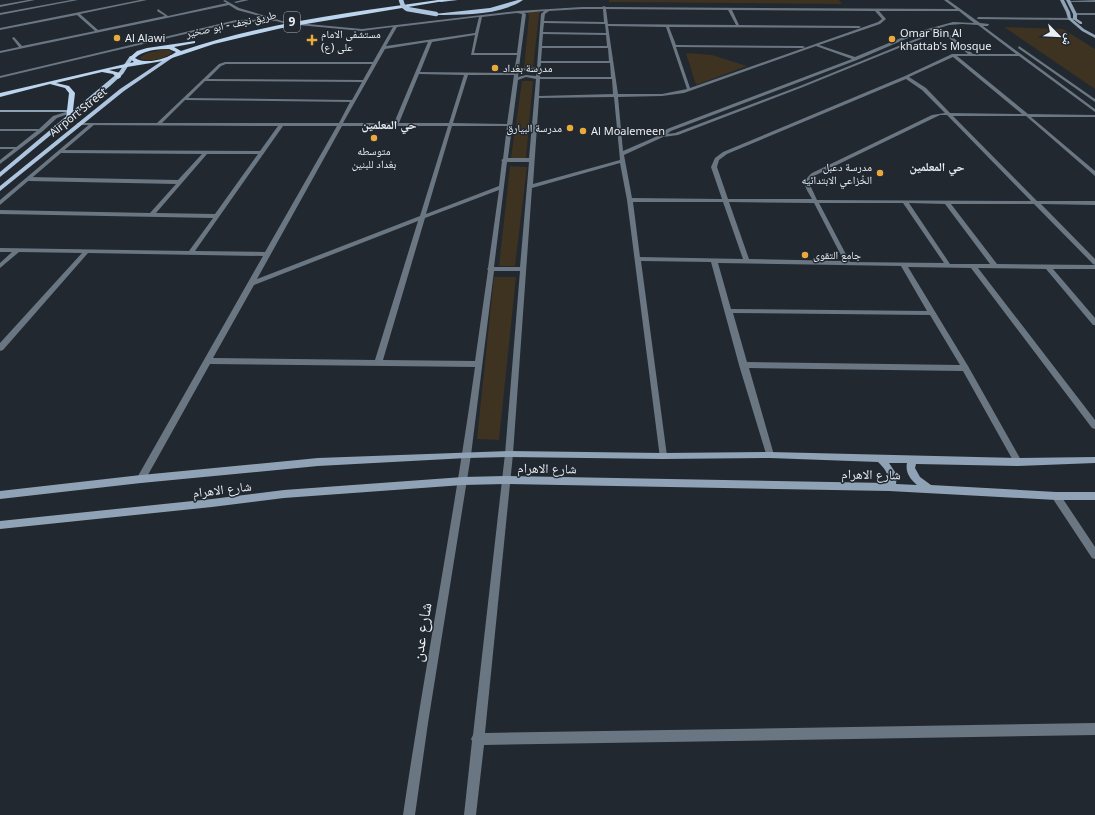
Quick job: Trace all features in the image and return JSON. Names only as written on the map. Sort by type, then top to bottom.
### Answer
[{"type":"highway","name":"طريق نجف - ابو صخير","points":[[165,47],[356,10],[420,0]]},
{"type":"highway","name":"9","points":[[298,24],[448,0]]},
{"type":"highway","points":[[356,10],[378,5]]},
{"type":"highway","name":"طريق نجف - ابو صخير","points":[[175,55],[225,39],[298,24]]},
{"type":"highway","points":[[165,47],[179,51],[175,55]]},
{"type":"highway","name":"9","points":[[0,90],[74,72],[133,56],[152,49],[165,47]]},
{"type":"highway","name":"9","points":[[0,95],[95,71],[128,64],[157,61],[175,55]]},
{"type":"highway","points":[[133,56],[134,61],[141,62]]},
{"type":"highway","points":[[95,71],[111,71],[117,73],[118,76]]},
{"type":"highway","points":[[45,84],[62,84],[70,90],[72,96],[69,114]]},
{"type":"main road","points":[[401,0],[403,6],[407,9],[437,13],[497,8],[521,0]]},
{"type":"main road","points":[[407,0],[409,5],[415,8],[437,13],[494,7],[502,2]]},
{"type":"main road","points":[[441,1],[456,0]]},
{"type":"main road","points":[[1062,0],[1069,17],[1083,30],[1095,37]]},
{"type":"main road","points":[[1069,1],[1075,14],[1075,19],[1095,32]]},
{"type":"main road","name":"Airport Street","points":[[0,189],[122,90],[175,55]]},
{"type":"main road","name":"Airport Street","points":[[0,175],[69,114],[118,76],[133,56]]},
{"type":"main road","points":[[0,111],[69,114]]},
{"type":"main road","name":"شارع الاهرام","points":[[0,495],[141,479],[318,462],[467,455],[770,455],[1018,462],[1095,460]]},
{"type":"main road","points":[[880,459],[886,464],[892,475],[892,483],[889,487]]},
{"type":"main road","points":[[914,460],[911,463],[910,468],[912,474],[929,488]]},
{"type":"main road","name":"شارع الاهرام","points":[[0,525],[212,504],[284,494],[463,481],[505,480],[889,487],[1056,496],[1095,496]]},
{"type":"street","points":[[0,6],[33,0]]},
{"type":"street","points":[[53,0],[56,4]]},
{"type":"street","points":[[0,14],[76,0]]},
{"type":"street","points":[[0,27],[134,0]]},
{"type":"street","points":[[0,27],[5,28],[143,0],[147,5]]},
{"type":"street","points":[[222,0],[238,9],[250,11],[287,23]]},
{"type":"street","points":[[232,0],[245,8],[245,10]]},
{"type":"street","points":[[236,2],[247,0]]},
{"type":"street","points":[[946,0],[1095,111]]},
{"type":"street","points":[[952,0],[994,29]]},
{"type":"street","points":[[1069,1],[1095,1]]},
{"type":"street","points":[[64,2],[69,7]]},
{"type":"street","points":[[298,24],[349,30],[395,27],[598,3],[763,4],[791,7],[958,9]]},
{"type":"street","points":[[0,52],[229,4]]},
{"type":"street","points":[[341,24],[374,25],[513,8],[581,6],[604,8],[791,7],[958,9]]},
{"type":"street","points":[[604,8],[614,78],[622,157],[630,200],[663,456]]},
{"type":"street","points":[[729,8],[738,26]]},
{"type":"street","points":[[537,97],[616,97],[662,95],[689,90],[879,23],[884,19],[876,9]]},
{"type":"street","points":[[158,10],[168,17]]},
{"type":"street","points":[[470,815],[477,739],[509,454],[542,22],[544,13],[548,10]]},
{"type":"street","points":[[236,21],[250,11]]},
{"type":"street","name":"شارع عدن","points":[[409,815],[422,724],[467,455],[477,364],[524,14],[517,12]]},
{"type":"street","points":[[77,13],[98,32]]},
{"type":"street","points":[[1075,14],[1095,14]]},
{"type":"street","points":[[481,16],[472,54],[518,54]]},
{"type":"street","points":[[978,18],[1069,17],[1075,19]]},
{"type":"street","points":[[0,77],[236,21],[275,20]]},
{"type":"street","name":"9","points":[[321,20],[334,23]]},
{"type":"street","points":[[542,22],[866,27]]},
{"type":"street","points":[[529,187],[622,157],[662,136],[669,130],[855,59],[914,34],[923,33],[940,26],[955,23],[988,25]]},
{"type":"street","points":[[667,25],[689,90]]},
{"type":"street","points":[[141,479],[395,27]]},
{"type":"street","points":[[5,28],[10,33]]},
{"type":"street","points":[[944,32],[972,55]]},
{"type":"street","points":[[542,33],[608,34]]},
{"type":"street","points":[[662,136],[676,134],[783,94],[925,36],[923,33]]},
{"type":"street","points":[[383,48],[477,34]]},
{"type":"street","points":[[14,38],[22,48]]},
{"type":"street","points":[[396,124],[430,41]]},
{"type":"street","points":[[1013,43],[1095,101]]},
{"type":"street","points":[[815,45],[864,62]]},
{"type":"street","points":[[674,46],[810,47]]},
{"type":"street","points":[[541,47],[610,47]]},
{"type":"street","points":[[747,262],[724,200],[714,167],[717,159],[725,153],[906,77],[953,55],[1020,55]]},
{"type":"street","points":[[953,55],[1028,116],[1095,174]]},
{"type":"street","points":[[158,124],[220,65],[228,62],[375,63]]},
{"type":"street","points":[[516,67],[527,70],[539,65],[612,62]]},
{"type":"street","points":[[417,73],[526,76],[538,78],[614,78]]},
{"type":"street","points":[[378,363],[466,74]]},
{"type":"street","points":[[906,77],[924,89],[1095,263]]},
{"type":"street","points":[[204,80],[365,81]]},
{"type":"street","points":[[773,90],[783,94]]},
{"type":"street","points":[[184,100],[354,101]]},
{"type":"street","points":[[0,162],[56,117],[69,114]]},
{"type":"street","points":[[848,263],[814,201],[807,185],[808,180],[814,174],[934,116],[1095,116]]},
{"type":"street","points":[[79,124],[509,125]]},
{"type":"street","points":[[0,203],[93,124]]},
{"type":"street","points":[[190,252],[282,124]]},
{"type":"street","points":[[0,130],[41,130]]},
{"type":"street","points":[[0,148],[18,148]]},
{"type":"street","points":[[62,151],[262,153]]},
{"type":"street","points":[[152,214],[206,152]]},
{"type":"street","points":[[504,160],[531,160]]},
{"type":"street","points":[[29,179],[180,182]]},
{"type":"street","points":[[252,283],[500,187]]},
{"type":"street","points":[[630,200],[1095,203]]},
{"type":"street","points":[[905,202],[948,265]]},
{"type":"street","points":[[947,202],[995,266]]},
{"type":"street","points":[[0,212],[217,216]]},
{"type":"street","points":[[0,250],[268,254]]},
{"type":"street","points":[[0,266],[18,250]]},
{"type":"street","points":[[0,348],[87,251]]},
{"type":"street","points":[[637,259],[974,266],[1095,266]]},
{"type":"street","points":[[714,261],[770,455]]},
{"type":"street","points":[[902,264],[965,368],[1018,462]]},
{"type":"street","points":[[974,266],[1095,426]]},
{"type":"street","points":[[1047,266],[1092,316],[1095,323]]},
{"type":"street","points":[[490,269],[522,269]]},
{"type":"street","points":[[728,310],[932,313]]},
{"type":"street","points":[[208,361],[477,364]]},
{"type":"street","points":[[743,365],[965,368]]},
{"type":"street","points":[[1056,496],[1095,555]]},
{"type":"street","points":[[477,739],[1095,729]]},
{"type":"shaded area","points":[[609,0],[839,0],[842,4],[609,2]]},
{"type":"shaded area","points":[[541,11],[539,14],[533,68],[524,68],[529,16],[527,12]]},
{"type":"shaded area","points":[[1004,27],[1063,29],[1095,49],[1095,89]]},
{"type":"shaded area","points":[[166,49],[172,51],[172,53],[160,59],[147,60],[139,58],[147,53]]},
{"type":"shaded area","points":[[686,53],[712,55],[747,66],[696,85]]},
{"type":"shaded area","points":[[522,81],[533,81],[526,158],[511,158]]},
{"type":"shaded area","points":[[510,166],[527,167],[515,266],[499,266]]},
{"type":"shaded area","points":[[494,277],[516,277],[499,440],[477,439]]},
{"type":"place","name":"Al Alawi","points":[[117,38]]},
{"type":"place","name":"Omar Bin Al khattab's Mosque","points":[[892,39]]},
{"type":"place","name":"مستشفی الامام علی (ع)","points":[[312,40]]},
{"type":"place","name":"مدرسة بغداد","points":[[495,68]]},
{"type":"place","name":"مدرسة البيارق","points":[[570,128]]},
{"type":"place","name":"Al Moalemeen","points":[[583,131]]},
{"type":"place","name":"متوسطه بغداد للبنين","points":[[374,138]]},
{"type":"place","name":"مدرسة دعبل الخُزاعي الابتدائيه","points":[[880,173]]},
{"type":"place","name":"جامع التقوى","points":[[805,255]]},
{"type":"district","name":"حي المعلمين","points":[[389,125]]},
{"type":"district","name":"حي المعلمین","points":[[937,167]]}]
